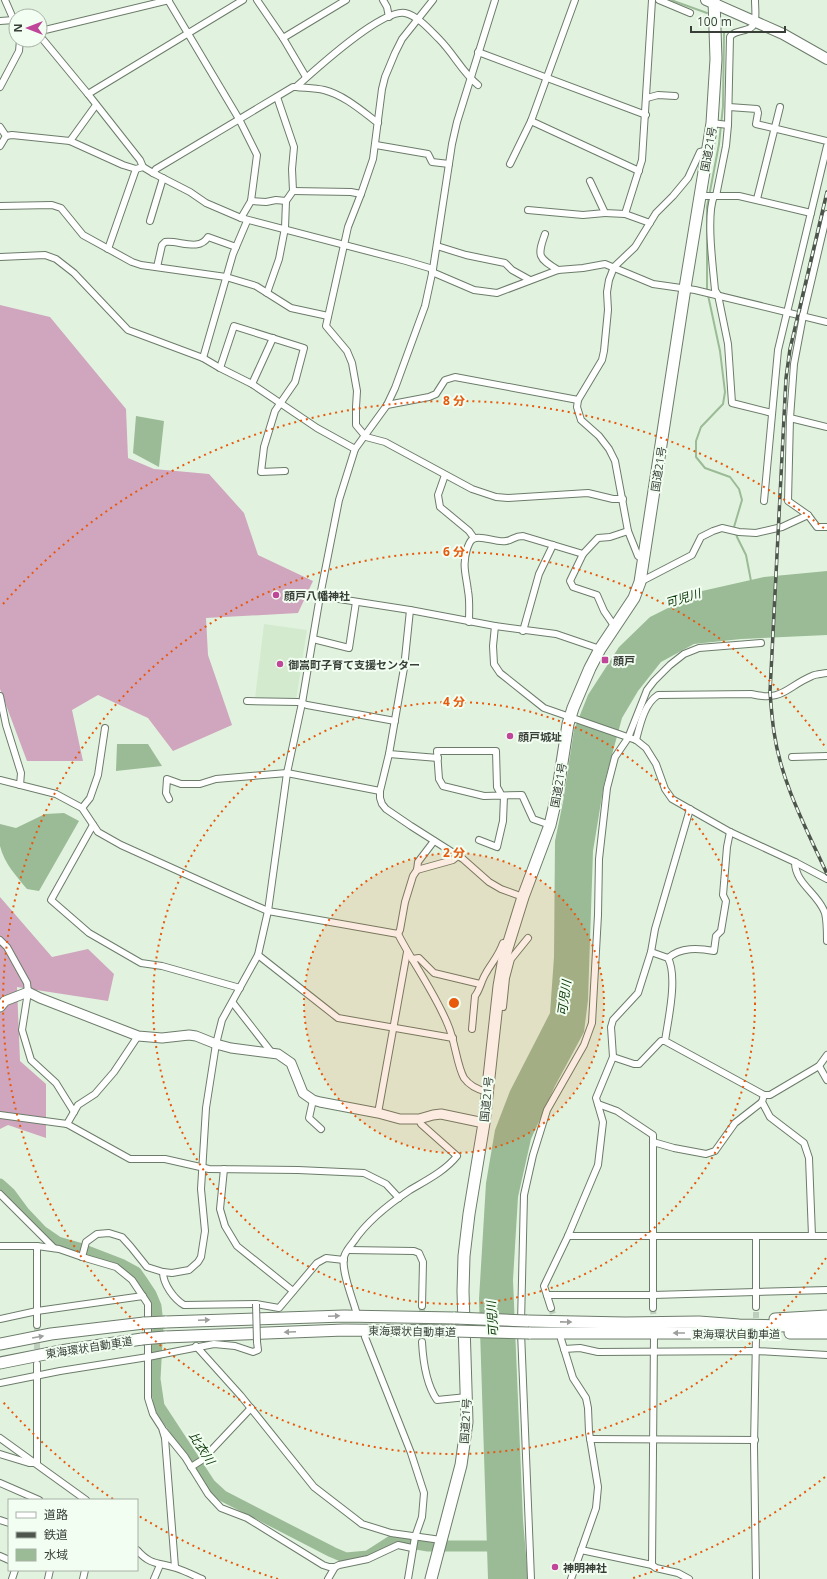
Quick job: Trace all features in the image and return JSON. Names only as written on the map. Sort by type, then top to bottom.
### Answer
[{"type":"highway","name":"国道21号","points":[[430,1579],[461,1465],[467,1422],[463,1291],[464,1256],[469,1214],[484,1123],[499,986],[508,958],[508,943],[523,897],[550,825],[581,687],[600,649],[634,598],[640,582],[712,123],[716,59],[712,1]]},
{"type":"highway","name":"東海環状自動車道","points":[[0,1344],[50,1334],[144,1323],[344,1316],[625,1323],[699,1322],[784,1326],[827,1325]]},
{"type":"highway","points":[[699,1322],[827,1316]]},
{"type":"highway","name":"東海環状自動車道","points":[[0,1363],[60,1351],[142,1339],[344,1330],[529,1333],[827,1334]]},
{"type":"main road","points":[[712,1],[783,34],[827,59]]},
{"type":"street","points":[[48,29],[169,0],[240,119],[257,156],[252,201],[241,218]]},
{"type":"street","points":[[88,94],[243,0]]},
{"type":"street","points":[[257,0],[283,38],[306,77]]},
{"type":"street","points":[[283,38],[346,0]]},
{"type":"street","points":[[383,0],[387,7],[389,16]]},
{"type":"street","points":[[433,0],[419,20],[402,39],[392,59],[382,89],[376,145],[370,170],[348,227],[326,326],[347,351],[352,363],[357,391],[356,425],[366,436],[385,442],[472,489],[496,497],[508,498],[588,493],[613,499],[623,499]]},
{"type":"street","points":[[82,1257],[86,1242],[96,1234],[110,1233],[122,1237],[146,1267],[163,1272],[189,1270],[194,1267],[201,1257],[204,1230],[201,1189],[206,1108],[216,1044],[222,1020],[258,955],[268,911],[287,774],[302,703],[320,596],[339,500],[355,449],[366,436],[387,405],[418,327],[433,271],[456,122],[495,0]]},
{"type":"street","points":[[510,164],[531,121],[575,0]]},
{"type":"street","points":[[625,214],[640,171],[642,160],[652,0]]},
{"type":"street","points":[[659,0],[690,12]]},
{"type":"street","points":[[754,0],[756,21],[751,28],[746,31],[734,32],[730,37],[729,107],[726,146],[715,196],[712,201],[711,217],[715,290],[718,295],[728,344],[732,404],[772,413]]},
{"type":"street","points":[[296,87],[350,40],[389,16],[400,13],[414,16],[419,20],[440,40],[469,78],[478,86]]},
{"type":"street","points":[[48,46],[140,160],[143,167],[190,192],[206,203],[248,221],[285,228],[406,261],[433,271],[465,287],[482,292],[497,293],[558,270],[605,264],[653,284],[685,288],[718,295],[827,322]]},
{"type":"street","points":[[0,87],[19,48]]},
{"type":"street","points":[[478,52],[646,115]]},
{"type":"street","points":[[153,173],[156,169],[292,87],[324,90],[335,94],[358,108],[378,123]]},
{"type":"street","points":[[647,98],[658,95],[675,96]]},
{"type":"street","points":[[267,292],[279,259],[285,228],[286,201],[293,191],[292,169],[294,147],[277,97]]},
{"type":"street","points":[[70,141],[96,104]]},
{"type":"street","points":[[729,107],[756,109],[758,113],[756,124],[827,141]]},
{"type":"street","points":[[757,200],[780,107]]},
{"type":"street","points":[[531,121],[640,171]]},
{"type":"street","points":[[712,123],[728,125]]},
{"type":"street","points":[[0,128],[6,136]]},
{"type":"street","points":[[0,146],[6,136],[12,135],[70,141],[100,156],[136,169],[143,167]]},
{"type":"street","points":[[376,145],[428,154],[432,162],[449,164]]},
{"type":"street","points":[[764,502],[778,350],[827,146]]},
{"type":"street","points":[[644,560],[638,556],[628,531],[615,460],[599,436],[581,420],[577,407],[578,400],[602,360],[608,310],[606,292],[614,267],[635,247],[656,213],[688,178],[700,152],[708,150]]},
{"type":"street","points":[[108,249],[136,169]]},
{"type":"street","points":[[150,221],[163,178]]},
{"type":"street","points":[[590,181],[605,213]]},
{"type":"street","points":[[293,191],[351,192],[361,194]]},
{"type":"street","points":[[700,196],[739,196],[811,213]]},
{"type":"street","points":[[252,201],[286,201]]},
{"type":"street","points":[[0,206],[52,205],[61,208],[83,235],[132,262],[157,268],[226,277],[256,286],[291,308],[328,316]]},
{"type":"street","points":[[528,210],[584,215],[605,213],[625,214],[650,223]]},
{"type":"street","points":[[827,216],[803,316],[794,364],[790,418],[788,501],[808,515],[817,526],[827,527]]},
{"type":"street","points":[[203,358],[233,254],[248,221]]},
{"type":"street","points":[[545,234],[540,249],[541,257],[544,262],[558,270]]},
{"type":"street","points":[[157,268],[162,244],[165,242],[197,245],[206,240],[208,237],[236,247]]},
{"type":"street","points":[[437,246],[466,255],[505,263],[512,270],[530,280]]},
{"type":"street","points":[[0,257],[45,255],[56,259],[74,273],[128,330],[203,358],[252,384],[317,428],[355,449]]},
{"type":"street","points":[[220,368],[234,326],[304,348],[295,382],[279,403],[275,411],[264,447],[261,472],[285,471]]},
{"type":"street","points":[[252,384],[273,338]]},
{"type":"street","points":[[387,405],[429,397],[436,394],[445,380],[455,377],[578,400]]},
{"type":"street","points":[[790,418],[827,427]]},
{"type":"street","points":[[444,475],[438,495],[440,507],[470,530],[474,538]]},
{"type":"street","points":[[640,582],[692,554],[701,537],[713,530],[722,528],[739,532],[756,533],[782,527],[808,515]]},
{"type":"street","points":[[617,624],[604,611],[598,595],[573,586],[570,581],[583,554],[598,538],[610,537],[628,531]]},
{"type":"street","points":[[469,622],[468,591],[464,572],[464,559],[469,542],[474,538],[479,537],[490,540],[506,541],[516,536],[523,536],[583,554]]},
{"type":"street","points":[[523,631],[540,574],[553,545]]},
{"type":"street","points":[[320,596],[410,610],[523,631],[556,634],[600,649]]},
{"type":"street","points":[[313,639],[349,648],[356,602]]},
{"type":"street","points":[[410,610],[404,668],[389,754],[380,791],[382,804],[386,809],[458,856],[502,890],[523,897]]},
{"type":"street","points":[[495,626],[493,646],[494,664],[500,673],[544,708],[636,740],[646,748],[656,764],[665,789],[672,799],[730,832],[795,862],[827,879]]},
{"type":"street","points":[[531,1579],[520,1299],[524,1195],[533,1155],[547,1110],[584,1045],[592,1023],[598,915],[599,859],[607,788],[618,753],[628,738],[647,690],[660,674],[684,654],[699,648],[761,643]]},
{"type":"street","points":[[636,740],[647,707],[658,695],[751,694],[762,697],[778,696],[812,676],[827,673]]},
{"type":"street","points":[[0,696],[6,725],[21,773],[20,785]]},
{"type":"street","points":[[248,701],[298,702],[395,721]]},
{"type":"street","points":[[82,808],[90,798],[98,775],[105,728]]},
{"type":"street","points":[[479,840],[497,847],[503,821],[503,796],[497,786],[496,751],[437,751],[439,779],[444,786],[484,796],[503,796],[522,795],[533,819],[550,825]]},
{"type":"street","points":[[389,754],[438,758]]},
{"type":"street","points":[[792,757],[827,756]]},
{"type":"street","points":[[169,799],[166,793],[167,779],[181,784],[200,784],[216,779],[287,774],[380,791]]},
{"type":"street","points":[[0,780],[56,794],[82,808],[98,832],[121,845],[268,911],[398,934]]},
{"type":"street","points":[[551,1308],[544,1286],[568,1236],[598,1164],[603,1122],[596,1098],[613,1057],[611,1027],[613,1020],[638,993],[651,952],[655,929],[690,809]]},
{"type":"street","points":[[93,825],[51,900],[89,933],[141,963],[162,966],[240,988]]},
{"type":"street","points":[[668,958],[672,954],[684,949],[703,949],[714,951],[716,936],[721,931],[726,901],[723,895],[727,847],[730,832]]},
{"type":"street","points":[[434,841],[418,862],[417,870],[413,876],[405,902],[398,934],[447,1023],[453,1038],[463,1076],[470,1084],[487,1092]]},
{"type":"street","points":[[417,870],[453,860],[458,856]]},
{"type":"street","points":[[795,862],[795,870],[800,879],[814,895],[825,912],[827,941]]},
{"type":"street","points":[[503,1007],[508,958],[528,938]]},
{"type":"street","points":[[0,940],[7,947],[27,983],[28,992],[22,1030],[31,1060],[56,1083],[74,1112]]},
{"type":"street","points":[[472,1029],[475,996],[478,993],[480,984],[499,953],[503,943],[508,943]]},
{"type":"street","points":[[378,1113],[407,952]]},
{"type":"street","points":[[651,952],[668,958],[671,963],[672,995],[665,1041]]},
{"type":"street","points":[[258,955],[338,1018],[453,1038]]},
{"type":"street","points":[[412,959],[419,958],[434,973],[480,984]]},
{"type":"street","points":[[0,1007],[5,1000],[28,992],[138,1036],[162,1038],[189,1034],[216,1044],[244,1051],[278,1054],[291,1063],[303,1093],[313,1100],[333,1106],[378,1113],[400,1120],[419,1120],[441,1114],[484,1123]]},
{"type":"street","points":[[233,1002],[272,1053]]},
{"type":"street","points":[[67,1124],[82,1102],[95,1094],[105,1082],[138,1036]]},
{"type":"street","points":[[613,1057],[634,1064],[639,1064],[661,1041],[665,1041],[763,1099],[770,1117],[804,1143],[809,1158],[812,1236]]},
{"type":"street","points":[[653,1142],[674,1148],[706,1154],[715,1151],[735,1124],[763,1099],[819,1066],[827,1054]]},
{"type":"street","points":[[819,1066],[827,1080]]},
{"type":"street","points":[[313,1100],[309,1118],[321,1129]]},
{"type":"street","points":[[598,1104],[617,1111],[653,1135],[654,1308]]},
{"type":"street","points":[[0,1115],[67,1124],[130,1159],[166,1159],[202,1168],[319,1170],[364,1173],[386,1184],[399,1198]]},
{"type":"street","points":[[356,1311],[344,1267],[344,1260],[348,1250],[359,1233],[371,1220],[399,1198],[451,1164],[457,1156],[419,1120]]},
{"type":"street","points":[[224,1169],[220,1209],[225,1226],[236,1246],[293,1291]]},
{"type":"street","points":[[0,1194],[54,1248]]},
{"type":"street","points":[[568,1236],[827,1236]]},
{"type":"street","points":[[756,1237],[756,1307]]},
{"type":"street","points":[[0,1246],[37,1246],[54,1248],[116,1267],[132,1280],[148,1304],[148,1398],[153,1414],[191,1467],[208,1494],[221,1508],[247,1518],[329,1568],[368,1559],[398,1545],[412,1548]]},
{"type":"street","points":[[37,1246],[37,1325]]},
{"type":"street","points":[[348,1250],[414,1251],[419,1253],[423,1262],[422,1306]]},
{"type":"street","points":[[163,1272],[163,1280],[178,1302],[184,1306],[256,1304],[279,1308],[316,1263],[326,1258],[344,1260]]},
{"type":"street","points":[[547,1295],[653,1295],[827,1290]]},
{"type":"street","points":[[0,1319],[37,1311],[143,1296]]},
{"type":"street","points":[[0,1384],[196,1346],[214,1344],[235,1346],[253,1352],[258,1350],[256,1304]]},
{"type":"street","points":[[365,1337],[411,1453],[424,1493],[422,1517],[412,1548],[408,1579]]},
{"type":"street","points":[[652,1565],[654,1337]]},
{"type":"street","points":[[756,1337],[756,1579]]},
{"type":"street","points":[[561,1339],[573,1378],[586,1398],[590,1439],[598,1487],[596,1508],[572,1579]]},
{"type":"street","points":[[422,1342],[423,1357],[431,1392],[437,1400],[467,1397]]},
{"type":"street","points":[[196,1346],[252,1408],[314,1487],[362,1524],[391,1533],[441,1540]]},
{"type":"street","points":[[564,1349],[580,1348],[598,1352],[756,1350],[827,1355]]},
{"type":"street","points":[[37,1364],[37,1464]]},
{"type":"street","points":[[191,1467],[202,1460],[252,1408]]},
{"type":"street","points":[[162,1428],[165,1438],[175,1567]]},
{"type":"street","points":[[0,1438],[85,1499]]},
{"type":"street","points":[[590,1439],[755,1440]]},
{"type":"street","points":[[0,1454],[29,1464],[37,1464]]},
{"type":"street","points":[[0,1483],[35,1499]]},
{"type":"street","points":[[581,1550],[652,1565],[656,1568],[678,1573],[689,1579]]},
{"type":"street","points":[[138,1551],[144,1558],[160,1565],[175,1567],[202,1579]]},
{"type":"street","points":[[154,1579],[160,1565]]},
{"type":"street","points":[[328,1579],[335,1567]]},
{"type":"shaded area","points":[[0,305],[50,317],[126,409],[128,458],[154,469],[209,474],[244,513],[258,555],[313,581],[298,613],[206,618],[208,655],[232,725],[173,751],[148,718],[98,695],[72,710],[83,761],[27,761],[0,689]]},
{"type":"shaded area","name":"御嵩町子育て支援センター","points":[[264,624],[307,630],[296,700],[255,698]]},
{"type":"shaded area","points":[[0,897],[52,957],[88,949],[114,974],[108,1001],[17,987],[20,1061],[46,1084],[46,1138],[8,1125],[0,1129]]},
{"type":"water","points":[[136,416],[164,421],[159,467],[133,453]]},
{"type":"water","name":"可児川","points":[[827,571],[827,635],[741,639],[694,644],[661,662],[638,691],[622,718],[604,784],[593,851],[588,1000],[584,1032],[555,1086],[531,1139],[518,1197],[513,1280],[523,1520],[528,1579],[488,1579],[479,1299],[486,1183],[495,1130],[510,1091],[550,1013],[554,957],[555,841],[563,802],[574,730],[588,695],[619,647],[650,617],[702,591],[764,577]]},
{"type":"water","points":[[117,744],[148,744],[162,766],[116,771]]},
{"type":"water","points":[[64,813],[79,821],[39,891],[27,889],[4,858],[0,846],[0,824],[16,828],[45,814]]},
{"type":"waterway","points":[[671,0],[707,13]]},
{"type":"waterway","points":[[707,291],[707,207],[719,144],[723,106],[724,32]]},
{"type":"waterway","points":[[708,295],[720,351],[725,392],[723,404],[701,427],[696,441],[696,457],[705,468],[730,477],[739,489],[742,500],[734,527],[746,555],[751,581]]},
{"type":"waterway","name":"比衣川","points":[[0,1184],[10,1193],[24,1212],[42,1231],[58,1242],[79,1248],[123,1265],[136,1272],[151,1294],[156,1306],[158,1324],[155,1379],[159,1406],[210,1484],[223,1496],[346,1558],[368,1556],[393,1540],[428,1546],[497,1546],[500,1548]]},
{"type":"tunnel","points":[[422,1306],[422,1342]]},
{"type":"tunnel","points":[[756,1307],[756,1327]]},
{"type":"tunnel","points":[[551,1308],[556,1323]]},
{"type":"tunnel","points":[[653,1308],[654,1325]]},
{"type":"tunnel","points":[[37,1325],[37,1357]]},
{"type":"railway","points":[[827,192],[790,349],[786,378],[770,692],[774,732],[782,769],[795,804],[827,874]]},
{"type":"place","name":"顔戸八幡神社","points":[[276,595]]},
{"type":"place","name":"顔戸","points":[[605,660]]},
{"type":"place","name":"御嵩町子育て支援センター","points":[[280,664]]},
{"type":"place","name":"顔戸城址","points":[[510,736]]},
{"type":"place","name":"神明神社","points":[[555,1567]]}]
